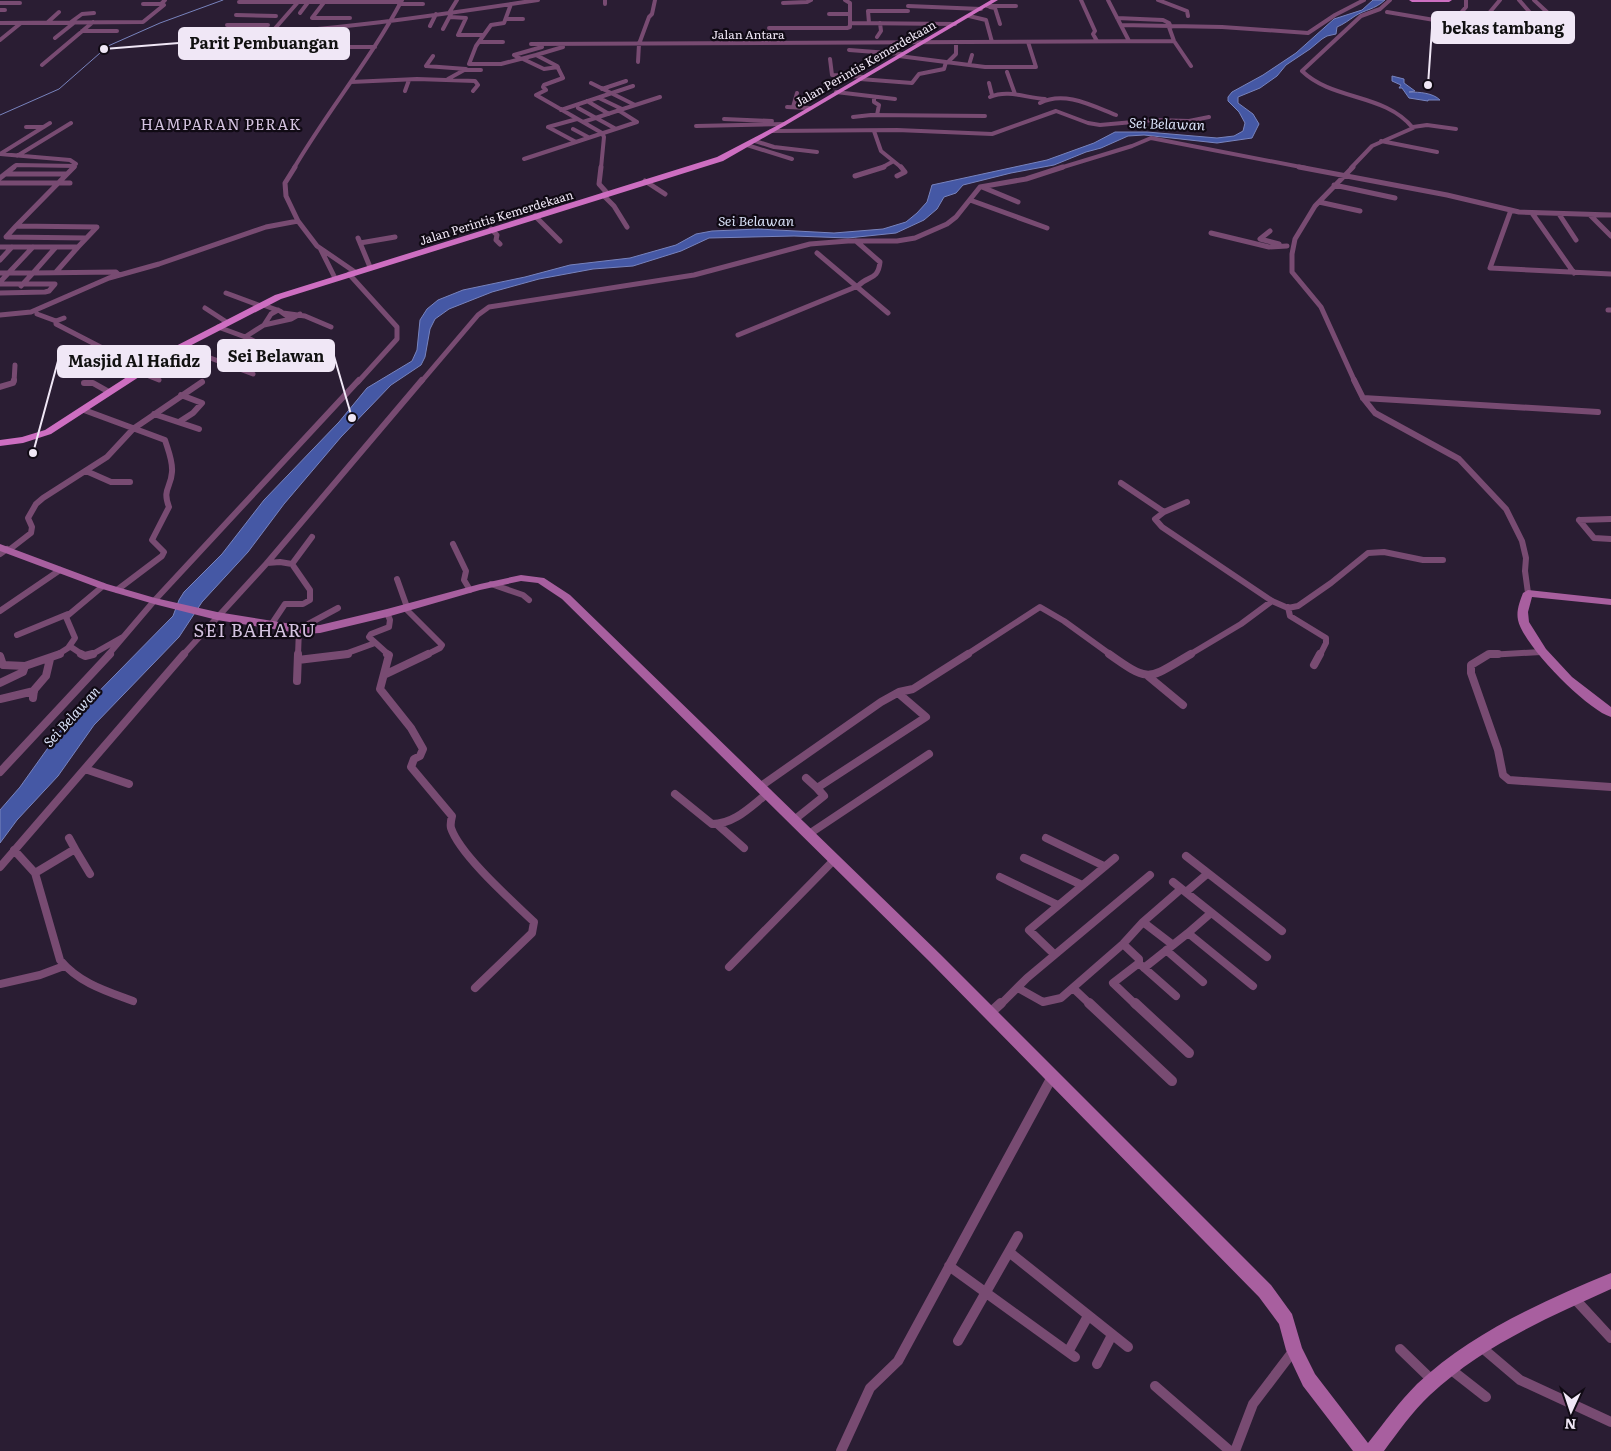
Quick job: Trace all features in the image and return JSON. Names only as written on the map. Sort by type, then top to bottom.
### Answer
[{"type":"main road","name":"Jalan Perintis Kemerdekaan","points":[[0,443],[37,436],[84,410],[141,370],[218,327],[278,297],[716,160],[787,123],[836,92],[995,0]]},
{"type":"main road","points":[[1412,0],[1449,0]]},
{"type":"street","points":[[162,4],[165,0]]},
{"type":"street","points":[[238,1],[360,0],[424,4]]},
{"type":"street","points":[[443,30],[457,0]]},
{"type":"street","points":[[194,37],[247,37],[436,14],[450,14],[538,0]]},
{"type":"street","points":[[638,62],[639,44],[649,17],[652,14],[655,0]]},
{"type":"street","points":[[783,3],[807,2],[811,0]]},
{"type":"street","points":[[769,28],[849,28],[850,3],[845,0]]},
{"type":"street","points":[[1081,0],[1095,30],[1093,34],[1097,41]]},
{"type":"street","points":[[1108,0],[1129,41]]},
{"type":"street","points":[[1158,0],[1187,10],[1188,16]]},
{"type":"street","points":[[1121,25],[1170,27],[1222,26],[1308,33],[1335,15],[1364,0]]},
{"type":"street","points":[[1390,0],[1380,9],[1361,16],[1302,71],[1307,76],[1324,85],[1393,111],[1408,121],[1413,127],[1423,128],[1427,125],[1456,129]]},
{"type":"street","points":[[1452,23],[1466,7],[1466,0]]},
{"type":"street","points":[[1480,24],[1488,17],[1500,0]]},
{"type":"street","points":[[1488,17],[1533,16],[1519,0]]},
{"type":"street","points":[[1534,0],[1548,13]]},
{"type":"street","points":[[264,41],[299,1]]},
{"type":"street","points":[[300,14],[309,1]]},
{"type":"street","points":[[327,1],[312,18],[350,18]]},
{"type":"street","points":[[908,1],[908,23]]},
{"type":"street","points":[[242,6],[261,6],[266,2]]},
{"type":"street","points":[[336,278],[321,250],[298,221],[286,196],[284,186],[286,180],[303,156],[315,132],[375,47],[392,20],[400,2]]},
{"type":"street","points":[[0,3],[20,3]]},
{"type":"street","points":[[143,4],[162,4]]},
{"type":"street","points":[[0,23],[143,22],[165,4],[162,4]]},
{"type":"street","points":[[448,79],[465,69],[491,25],[503,24],[511,4]]},
{"type":"street","points":[[866,25],[868,11],[1016,6]]},
{"type":"street","points":[[984,7],[994,7],[1000,24]]},
{"type":"street","points":[[305,8],[320,8]]},
{"type":"street","points":[[240,11],[258,10],[242,30]]},
{"type":"street","points":[[1404,15],[1408,10]]},
{"type":"street","points":[[48,22],[59,12]]},
{"type":"street","points":[[1387,12],[1468,26],[1476,19]]},
{"type":"street","points":[[55,38],[82,14],[94,13]]},
{"type":"street","points":[[1417,17],[1422,13],[1472,17]]},
{"type":"street","points":[[430,26],[436,14]]},
{"type":"street","points":[[450,14],[466,18],[458,35],[484,36]]},
{"type":"street","points":[[829,14],[850,14]]},
{"type":"street","points":[[236,15],[276,16]]},
{"type":"street","points":[[969,16],[986,20],[992,42]]},
{"type":"street","points":[[1118,18],[1163,20],[1169,23],[1174,41],[1191,66]]},
{"type":"street","points":[[506,19],[523,19]]},
{"type":"street","points":[[232,20],[271,20]]},
{"type":"street","points":[[42,65],[92,22]]},
{"type":"street","points":[[108,32],[118,22]]},
{"type":"street","points":[[0,40],[21,23]]},
{"type":"street","points":[[850,23],[866,25],[880,23],[955,24]]},
{"type":"street","points":[[877,37],[881,31],[880,23]]},
{"type":"street","points":[[227,26],[268,25]]},
{"type":"street","points":[[828,28],[830,44]]},
{"type":"street","points":[[82,31],[117,32]]},
{"type":"street","name":"Jalan Antara","points":[[551,45],[1174,41]]},
{"type":"street","points":[[480,42],[503,42]]},
{"type":"street","points":[[830,59],[832,76],[912,83],[922,73],[944,69],[947,62],[956,54],[956,42]]},
{"type":"street","points":[[841,52],[848,52],[849,50],[900,55],[988,67],[1036,66],[1028,42]]},
{"type":"street","points":[[531,44],[551,45]]},
{"type":"street","points":[[846,44],[849,50]]},
{"type":"street","points":[[551,45],[514,55],[544,69],[558,67]]},
{"type":"street","points":[[468,64],[501,64],[572,45]]},
{"type":"street","points":[[334,47],[375,47]]},
{"type":"street","points":[[969,65],[972,55]]},
{"type":"street","points":[[417,79],[433,56]]},
{"type":"street","points":[[536,56],[558,67],[563,78],[544,85],[543,87],[546,90],[536,95],[602,133],[604,137],[599,184],[627,227]]},
{"type":"street","points":[[426,66],[481,70]]},
{"type":"street","points":[[1006,72],[1015,94]]},
{"type":"street","points":[[387,81],[390,76]]},
{"type":"street","points":[[351,82],[448,79],[476,82],[478,85],[473,91]]},
{"type":"street","points":[[405,91],[410,80]]},
{"type":"street","points":[[602,88],[626,81]]},
{"type":"street","points":[[592,83],[635,105]]},
{"type":"street","points":[[989,83],[991,96],[1015,94],[1030,99],[1072,100],[1116,115]]},
{"type":"street","points":[[561,110],[633,86]]},
{"type":"street","points":[[836,92],[895,99]]},
{"type":"street","points":[[793,107],[797,94]]},
{"type":"street","points":[[583,122],[660,97]]},
{"type":"street","points":[[874,97],[874,102],[879,105],[877,115]]},
{"type":"street","points":[[524,159],[638,121],[599,98]]},
{"type":"street","points":[[1047,99],[1039,102],[1056,111],[1089,123],[1101,125],[1153,120],[1187,122],[1209,118]]},
{"type":"street","points":[[587,101],[608,114]]},
{"type":"street","points":[[787,107],[809,108]]},
{"type":"street","points":[[578,108],[616,128]]},
{"type":"street","points":[[771,131],[874,130],[992,134],[1056,111]]},
{"type":"street","points":[[853,117],[877,115],[985,116]]},
{"type":"street","points":[[576,142],[548,128],[577,119]]},
{"type":"street","points":[[724,119],[787,123]]},
{"type":"street","points":[[0,154],[50,123]]},
{"type":"street","points":[[17,156],[71,123]]},
{"type":"street","points":[[696,126],[761,126],[787,123]]},
{"type":"street","points":[[38,130],[25,128],[44,127]]},
{"type":"street","points":[[1413,127],[1412,130],[1382,141],[1367,150],[1317,204],[1298,231],[1292,272],[1321,307],[1363,398],[1378,415],[1459,459],[1506,508],[1522,541],[1526,558],[1525,571],[1528,593],[1524,606],[1524,624],[1541,652],[1560,674],[1611,713]]},
{"type":"street","points":[[572,129],[588,137]]},
{"type":"street","points":[[874,130],[879,148],[892,162],[905,170],[905,172],[897,176]]},
{"type":"street","points":[[17,134],[32,134]]},
{"type":"street","points":[[0,867],[85,769],[211,614],[267,563],[478,315],[489,307],[670,280],[732,266],[794,246],[856,241],[897,241],[923,235],[947,224],[956,217],[977,190],[982,187],[1026,179],[1152,138],[1492,204],[1511,210],[1532,213],[1611,215]]},
{"type":"street","points":[[755,141],[774,146],[817,152]]},
{"type":"street","points":[[1382,141],[1437,152]]},
{"type":"street","points":[[747,145],[792,159]]},
{"type":"street","points":[[0,154],[24,158]]},
{"type":"street","points":[[0,178],[24,158]]},
{"type":"street","points":[[0,160],[24,158],[70,160],[77,163],[0,243]]},
{"type":"street","points":[[855,176],[892,162]]},
{"type":"street","points":[[0,169],[75,166]]},
{"type":"street","points":[[5,174],[67,174]]},
{"type":"street","points":[[645,181],[665,194]]},
{"type":"street","points":[[0,183],[70,183]]},
{"type":"street","points":[[1334,185],[1395,198]]},
{"type":"street","points":[[982,187],[1018,202]]},
{"type":"street","points":[[970,200],[1046,228]]},
{"type":"street","points":[[1317,204],[1360,211]]},
{"type":"street","points":[[1317,204],[1341,211]]},
{"type":"street","points":[[1511,210],[1490,268],[1611,274]]},
{"type":"street","points":[[1532,213],[1574,273]]},
{"type":"street","points":[[1560,214],[1576,240]]},
{"type":"street","points":[[1590,215],[1611,236]]},
{"type":"street","points":[[535,216],[560,241]]},
{"type":"street","points":[[0,315],[32,312],[53,301],[119,275],[159,264],[228,239],[298,221]]},
{"type":"street","points":[[16,226],[99,225],[56,272]]},
{"type":"street","points":[[492,229],[497,234],[496,240],[500,244]]},
{"type":"street","points":[[1270,231],[1260,239],[1294,248]]},
{"type":"street","points":[[1211,233],[1220,232],[1269,247],[1287,246]]},
{"type":"street","points":[[6,237],[86,238]]},
{"type":"street","points":[[370,267],[359,241],[396,237]]},
{"type":"street","points":[[738,335],[858,286],[860,282],[878,274],[880,262],[856,241]]},
{"type":"street","points":[[0,247],[78,247]]},
{"type":"street","points":[[0,260],[12,247]]},
{"type":"street","points":[[0,283],[33,247]]},
{"type":"street","points":[[15,293],[56,247]]},
{"type":"street","points":[[0,772],[397,339],[397,327],[352,273],[321,250]]},
{"type":"street","points":[[817,253],[888,313]]},
{"type":"street","points":[[0,273],[116,272],[119,275]]},
{"type":"street","points":[[0,283],[55,284],[47,292],[0,293]]},
{"type":"street","points":[[226,294],[280,311],[320,320],[331,327]]},
{"type":"street","points":[[205,308],[228,323]]},
{"type":"street","points":[[280,311],[291,318]]},
{"type":"street","points":[[264,325],[271,314],[280,311]]},
{"type":"street","points":[[37,314],[56,321],[56,324],[159,380]]},
{"type":"street","points":[[245,337],[264,325],[300,314]]},
{"type":"street","points":[[56,321],[64,318]]},
{"type":"street","points":[[218,327],[245,337],[276,352]]},
{"type":"street","points":[[222,363],[258,344]]},
{"type":"street","points":[[181,347],[196,351],[253,374]]},
{"type":"street","points":[[0,387],[13,382],[15,365]]},
{"type":"street","points":[[4,550],[31,533],[32,527],[28,518],[36,504],[113,452],[133,428],[202,382]]},
{"type":"street","points":[[84,383],[93,383],[109,392]]},
{"type":"street","points":[[179,422],[202,403],[181,395]]},
{"type":"street","points":[[1363,398],[1598,412]]},
{"type":"street","points":[[84,410],[161,438],[165,440],[169,448],[172,472],[165,496],[168,507],[152,540],[163,550],[162,556],[117,590]]},
{"type":"street","points":[[154,414],[199,429]]},
{"type":"street","points":[[86,471],[111,482],[130,482]]},
{"type":"street","points":[[1121,483],[1164,512]]},
{"type":"street","points":[[1187,502],[1164,512],[1155,519],[1162,527],[1272,600],[1288,607],[1294,608],[1306,602],[1350,569],[1365,554],[1377,551],[1420,562],[1443,560]]},
{"type":"street","points":[[1611,519],[1579,520],[1594,538],[1611,538]]},
{"type":"street","points":[[292,564],[312,537]]},
{"type":"street","points":[[452,544],[466,571],[464,580],[470,590]]},
{"type":"street","points":[[4,550],[103,586],[157,602],[211,614],[299,629],[320,629],[387,613],[491,584],[521,578],[531,578],[548,583],[764,789],[935,958],[1265,1291],[1286,1320],[1294,1350],[1309,1380],[1364,1451]]},
{"type":"street","points":[[267,563],[280,562],[292,564],[310,590],[310,600],[303,604],[286,604],[271,625]]},
{"type":"street","points":[[0,611],[60,570]]},
{"type":"street","points":[[384,675],[440,648],[442,645],[406,608],[397,579]]},
{"type":"street","points":[[491,584],[523,594],[530,600]]},
{"type":"street","points":[[17,636],[68,614],[103,586]]},
{"type":"street","points":[[1528,593],[1611,602]]},
{"type":"street","points":[[1148,676],[1158,673],[1224,634],[1272,600]]},
{"type":"street","points":[[718,825],[736,816],[764,789],[873,708],[898,693],[914,689],[1040,607],[1064,621],[1133,671],[1148,676],[1183,705]]},
{"type":"street","points":[[1288,607],[1290,616],[1326,638],[1326,643],[1314,665]]},
{"type":"street","points":[[299,629],[338,608]]},
{"type":"street","points":[[387,613],[390,620],[389,627],[369,636],[369,638],[387,651],[389,655],[380,689],[411,728],[424,749],[420,756],[414,759],[411,767],[452,816],[450,826],[457,839],[483,871],[534,922],[532,933],[475,988]]},
{"type":"street","points":[[0,656],[0,662],[3,665],[25,666],[50,659],[71,647],[75,638],[66,618],[68,614]]},
{"type":"street","points":[[297,681],[299,629]]},
{"type":"street","points":[[71,647],[85,656],[89,656],[110,643],[123,638]]},
{"type":"street","points":[[298,660],[332,658],[363,649],[375,643]]},
{"type":"street","points":[[1541,652],[1489,654],[1471,665],[1471,673],[1498,750],[1503,775],[1509,780],[1518,782],[1611,787]]},
{"type":"street","points":[[0,699],[34,694],[46,676],[50,659]]},
{"type":"street","points":[[0,683],[22,672],[25,666]]},
{"type":"street","points":[[817,788],[926,716],[898,693]]},
{"type":"street","points":[[809,834],[929,754]]},
{"type":"street","points":[[85,769],[129,784]]},
{"type":"street","points":[[794,820],[824,796],[806,778]]},
{"type":"street","points":[[675,794],[712,824],[718,825],[744,848]]},
{"type":"street","points":[[69,838],[90,874]]},
{"type":"street","points":[[1046,838],[1104,866]]},
{"type":"street","points":[[35,873],[75,849]]},
{"type":"street","points":[[14,850],[32,867],[35,873],[60,960],[64,966],[87,984],[133,1001]]},
{"type":"street","points":[[1186,856],[1282,931]]},
{"type":"street","points":[[1024,858],[1082,885]]},
{"type":"street","points":[[1054,954],[1029,930],[1114,858]]},
{"type":"street","points":[[729,967],[834,860]]},
{"type":"street","points":[[1018,988],[1043,1002],[1061,998],[1123,944],[1144,922],[1207,874]]},
{"type":"street","points":[[989,1014],[1054,954],[1150,875]]},
{"type":"street","points":[[1000,877],[1058,905]]},
{"type":"street","points":[[1173,882],[1267,957]]},
{"type":"street","points":[[1189,1053],[1113,983],[1170,947],[1211,913]]},
{"type":"street","points":[[1144,922],[1203,982]]},
{"type":"street","points":[[1188,933],[1253,986]]},
{"type":"street","points":[[1123,944],[1139,959],[1142,966],[1176,996]]},
{"type":"street","points":[[0,984],[20,978],[40,976],[64,966]]},
{"type":"street","points":[[1073,988],[1172,1081]]},
{"type":"street","points":[[841,1451],[870,1388],[898,1361],[1052,1077]]},
{"type":"street","points":[[958,1341],[1018,1236]]},
{"type":"street","points":[[1009,1252],[1128,1347]]},
{"type":"street","points":[[949,1266],[1071,1355],[1088,1316]]},
{"type":"street","points":[[1373,1451],[1403,1413],[1434,1381],[1480,1345],[1506,1329],[1611,1281]]},
{"type":"street","points":[[1574,1298],[1611,1338]]},
{"type":"street","points":[[1097,1364],[1112,1335]]},
{"type":"street","points":[[1480,1345],[1520,1380],[1611,1422]]},
{"type":"street","points":[[1400,1349],[1434,1381]]},
{"type":"street","points":[[1235,1451],[1253,1404],[1294,1350]]},
{"type":"street","points":[[1449,1368],[1486,1397]]},
{"type":"street","points":[[1155,1386],[1230,1451]]},
{"type":"water","name":"Sei Belawan","points":[[1373,0],[1385,0],[1337,27],[1336,34],[1322,39],[1286,65],[1277,76],[1260,88],[1238,97],[1238,103],[1253,114],[1259,124],[1252,138],[1217,143],[1144,135],[1128,136],[1054,165],[963,185],[956,193],[944,197],[937,209],[924,220],[896,233],[848,238],[794,236],[709,238],[681,251],[633,266],[593,269],[539,279],[492,292],[449,309],[435,319],[430,329],[425,357],[421,365],[391,385],[341,437],[284,504],[248,552],[202,602],[179,637],[94,725],[58,776],[17,820],[0,843],[0,810],[20,787],[60,731],[173,616],[184,592],[222,554],[264,500],[339,422],[367,388],[412,361],[417,350],[420,320],[427,309],[438,300],[463,290],[570,265],[630,258],[676,245],[696,234],[712,231],[758,229],[834,233],[883,229],[906,222],[917,213],[927,202],[932,185],[1047,160],[1094,143],[1115,132],[1147,132],[1217,138],[1234,136],[1243,131],[1245,123],[1239,112],[1228,101],[1228,97],[1232,92],[1263,75],[1296,53],[1334,19],[1362,10]]},
{"type":"water","points":[[1392,76],[1404,79],[1404,83],[1415,91],[1409,92],[1430,94],[1440,100],[1428,101],[1409,98],[1402,88],[1399,88],[1401,85],[1392,81]]},
{"type":"waterway","points":[[0,115],[59,89],[108,46],[160,23],[223,0]]},
{"type":"place","name":"Parit Pembuangan","points":[[104,49]]},
{"type":"place","name":"bekas tambang","points":[[1428,85]]},
{"type":"place","name":"Sei Belawan","points":[[352,418]]},
{"type":"place","name":"Masjid Al Hafidz","points":[[33,453]]},
{"type":"district","name":"HAMPARAN PERAK","points":[[221,123]]},
{"type":"district","name":"SEI BAHARU","points":[[255,629]]}]
